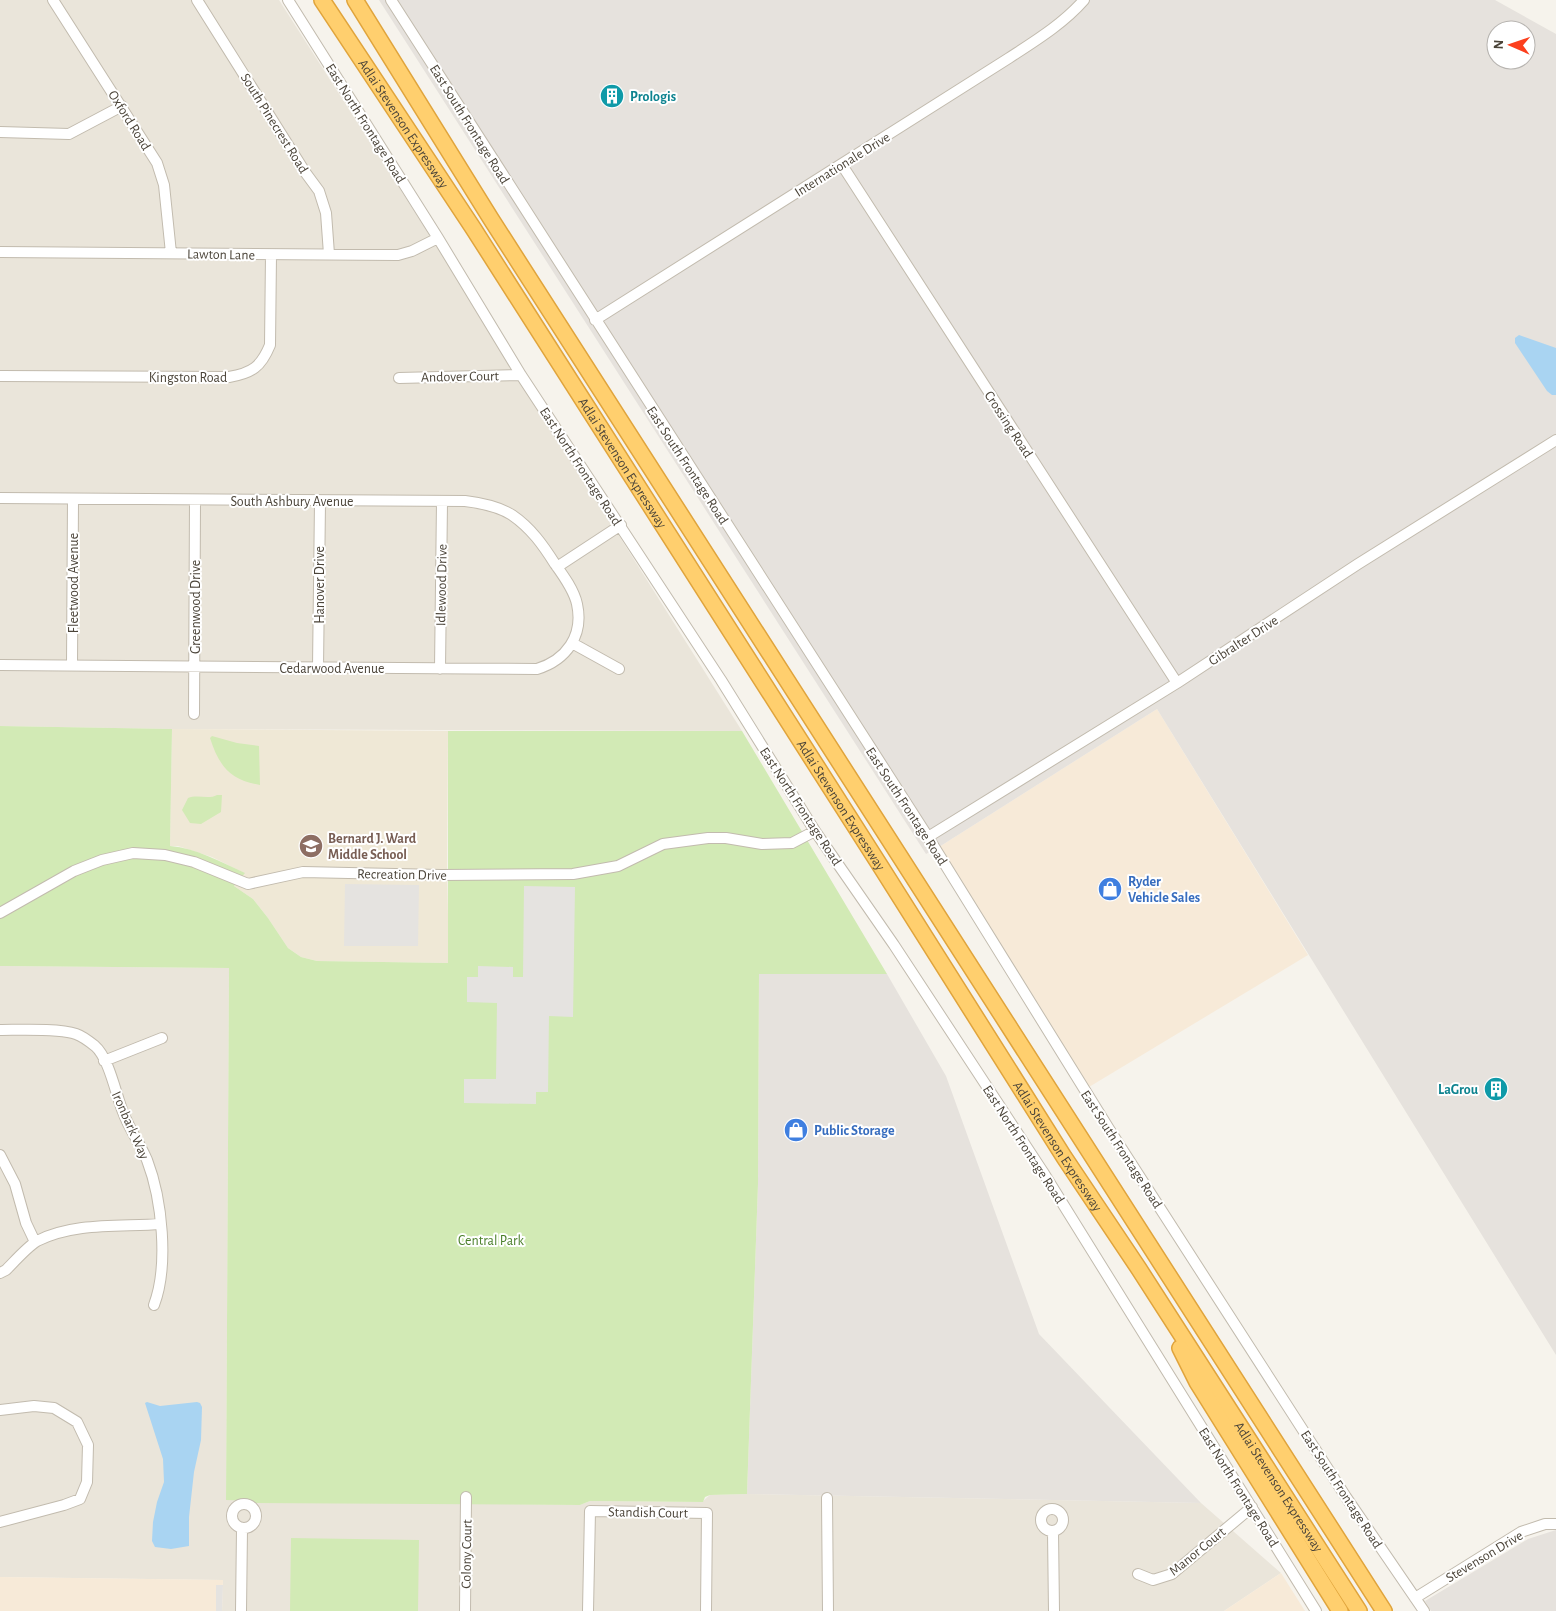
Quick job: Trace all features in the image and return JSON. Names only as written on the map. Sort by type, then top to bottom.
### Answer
[{"type":"highway","name":"Adlai Stevenson Expressway","points":[[322,0],[478,237],[1064,1157],[1139,1269],[1359,1611]]},
{"type":"highway","name":"Adlai Stevenson Expressway","points":[[355,0],[496,227],[905,863],[1224,1365],[1384,1611]]},
{"type":"highway","points":[[1139,1269],[1197,1382],[1340,1611]]},
{"type":"street","name":"Oxford Road","points":[[54,0],[157,163],[164,185],[171,253]]},
{"type":"street","name":"South Pinecrest Road","points":[[197,0],[305,172],[319,191],[326,213],[329,254]]},
{"type":"street","name":"East North Frontage Road","points":[[288,0],[438,238],[521,375],[721,680],[815,831],[894,945],[1043,1172],[1316,1611]]},
{"type":"street","name":"East South Frontage Road","points":[[391,0],[594,320],[928,837],[1120,1145],[1346,1497],[1424,1611]]},
{"type":"street","name":"Internationale Drive","points":[[594,320],[842,165],[1043,36],[1074,12],[1084,0]]},
{"type":"street","points":[[0,132],[69,134],[122,106]]},
{"type":"street","name":"Crossing Road","points":[[842,165],[1177,683]]},
{"type":"street","name":"Lawton Lane","points":[[0,252],[398,255],[412,251],[438,238]]},
{"type":"street","name":"Kingston Road","points":[[0,376],[240,376],[258,366],[264,359],[270,345],[271,255]]},
{"type":"street","name":"Andover Court","points":[[399,378],[521,375]]},
{"type":"street","name":"Gibralter Drive","points":[[928,837],[1177,683],[1358,564],[1556,440]]},
{"type":"street","name":"South Ashbury Avenue","points":[[0,498],[442,502],[482,504],[511,514],[532,532],[557,567]]},
{"type":"street","name":"Fleetwood Avenue","points":[[72,666],[73,499]]},
{"type":"street","name":"Greenwood Drive","points":[[194,714],[196,501]]},
{"type":"street","name":"Hanover Drive","points":[[318,668],[320,502]]},
{"type":"street","name":"Idlewood Drive","points":[[440,669],[442,502]]},
{"type":"street","points":[[557,567],[621,525]]},
{"type":"street","name":"Cedarwood Avenue","points":[[0,665],[194,668],[537,669],[548,666],[559,659],[572,643],[577,630],[579,616],[577,603],[557,567]]},
{"type":"street","points":[[572,643],[619,669]]},
{"type":"street","name":"Recreation Drive","points":[[0,914],[74,871],[102,860],[133,853],[165,855],[194,862],[248,884],[303,872],[440,875],[573,874],[618,866],[664,844],[708,838],[726,838],[762,844],[792,843],[815,831]]},
{"type":"street","name":"Ironbark Way","points":[[0,1030],[52,1030],[76,1034],[96,1047],[104,1061],[123,1114],[146,1159],[157,1191],[161,1224],[161,1279],[154,1305]]},
{"type":"street","points":[[104,1061],[162,1038]]},
{"type":"street","points":[[0,1155],[15,1184],[26,1223],[35,1242]]},
{"type":"street","points":[[0,1273],[6,1270],[35,1242],[62,1232],[112,1225],[161,1224]]},
{"type":"street","points":[[0,1410],[34,1406],[54,1408],[77,1422],[88,1445],[86,1482],[80,1499],[64,1505],[4,1519],[0,1522]]},
{"type":"street","name":"Colony Court","points":[[465,1611],[466,1497]]},
{"type":"street","points":[[827,1498],[828,1611]]},
{"type":"street","name":"Manor Court","points":[[1138,1574],[1153,1580],[1172,1574],[1252,1507]]},
{"type":"street","name":"Standish Court","points":[[588,1611],[590,1512],[707,1513],[706,1611]]},
{"type":"street","name":"Stevenson Drive","points":[[1415,1598],[1521,1532],[1545,1524],[1556,1524]]},
{"type":"street","points":[[241,1611],[242,1529]]},
{"type":"street","points":[[1054,1532],[1054,1611]]},
{"type":"shaded area","points":[[0,0],[279,0],[742,731],[172,729],[0,726]]},
{"type":"shaded area","points":[[379,0],[1495,0],[1531,20],[1486,20],[1486,70],[1536,70],[1536,23],[1556,34],[1556,1355],[1157,709],[926,854]]},
{"type":"shaded area","points":[[1157,709],[1308,955],[1089,1087],[939,847]]},
{"type":"shaded area","name":"Bernard J. Ward Middle School","points":[[172,729],[448,731],[447,868],[449,963],[317,961],[301,957],[288,948],[253,899],[234,886],[244,873],[212,857],[178,846],[170,846]]},
{"type":"shaded area","points":[[345,884],[419,885],[418,946],[344,946]]},
{"type":"shaded area","points":[[524,886],[575,887],[573,1017],[549,1016],[548,1092],[536,1092],[536,1104],[464,1103],[464,1079],[496,1079],[497,1003],[467,1002],[467,977],[478,977],[478,966],[513,967],[513,977],[523,977]]},
{"type":"shaded area","points":[[0,966],[229,968],[226,1500],[580,1505],[590,1501],[702,1502],[710,1495],[747,1494],[1201,1503],[1281,1573],[1224,1611],[222,1611],[223,1580],[0,1577]]},
{"type":"shaded area","points":[[759,974],[887,974],[946,1076],[1039,1334],[1201,1503],[747,1494],[758,1184]]},
{"type":"shaded area","points":[[1556,1530],[1556,1611],[1431,1611],[1425,1601],[1528,1539]]},
{"type":"shaded area","points":[[1281,1573],[1305,1611],[1224,1611]]},
{"type":"shaded area","points":[[0,1577],[223,1580],[222,1611],[0,1611]]},
{"type":"shaded area","points":[[216,1585],[223,1585],[222,1611],[216,1611]]},
{"type":"green space","name":"Central Park","points":[[0,726],[172,729],[170,846],[199,853],[245,873],[234,886],[253,899],[288,948],[301,957],[317,961],[448,963],[448,731],[742,731],[887,974],[759,974],[758,1184],[747,1494],[710,1495],[705,1497],[703,1502],[590,1501],[580,1505],[253,1503],[250,1501],[226,1500],[229,968],[0,966]]},
{"type":"green space","points":[[212,736],[237,743],[259,746],[260,785],[241,779],[227,770],[217,756],[210,738]]},
{"type":"green space","points":[[222,795],[221,812],[201,824],[190,823],[182,810],[188,798]]},
{"type":"green space","points":[[291,1538],[419,1540],[418,1611],[290,1611]]},
{"type":"water","points":[[1519,335],[1556,348],[1556,395],[1552,395],[1547,391],[1515,343],[1515,338]]},
{"type":"water","points":[[197,1402],[202,1407],[201,1440],[194,1472],[189,1517],[189,1546],[171,1549],[155,1547],[152,1541],[157,1502],[164,1482],[163,1459],[145,1403],[160,1406]]},
{"type":"place","name":"Prologis","points":[[612,96]]},
{"type":"place","name":"Bernard J. Ward Middle School","points":[[311,846]]},
{"type":"place","name":"Ryder Vehicle Sales","points":[[1110,889]]},
{"type":"place","name":"LaGrou","points":[[1496,1089]]},
{"type":"place","name":"Public Storage","points":[[796,1130]]}]
